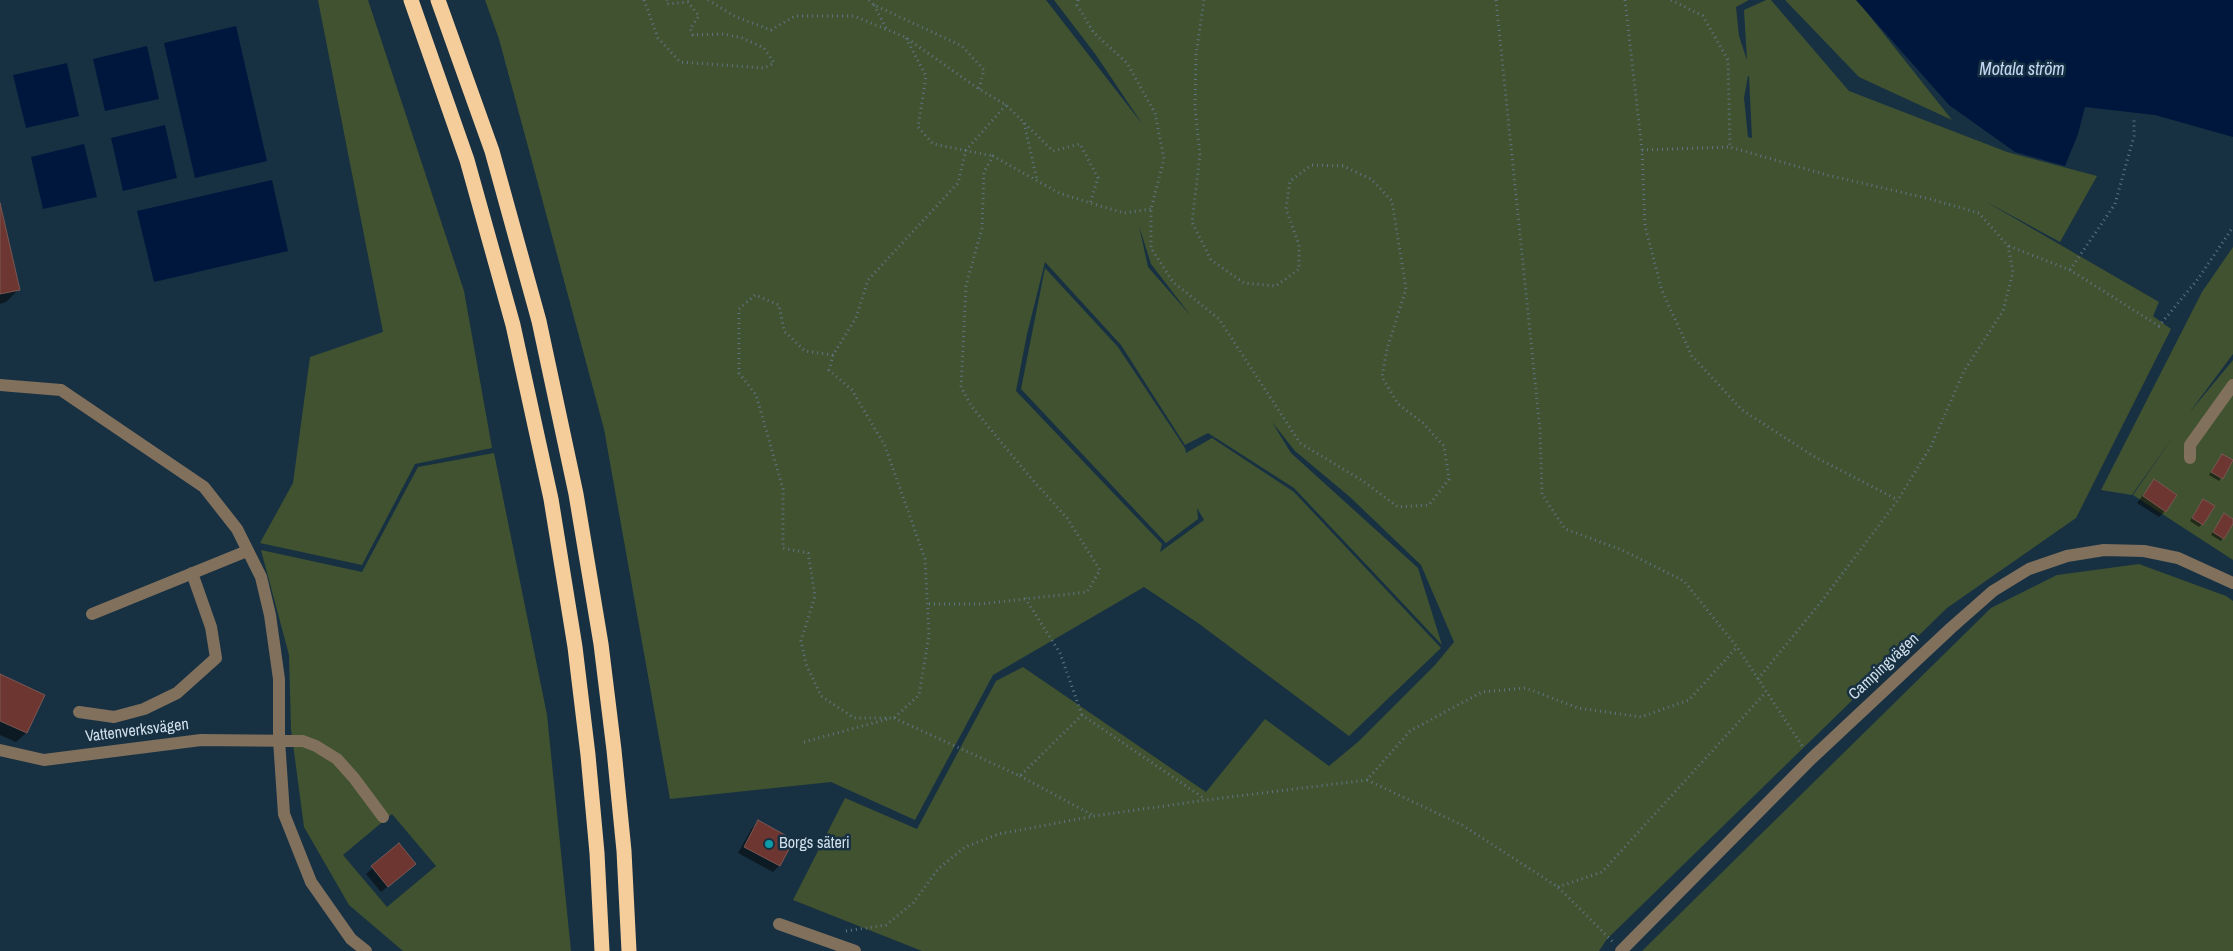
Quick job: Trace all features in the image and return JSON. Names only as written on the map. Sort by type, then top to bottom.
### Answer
[{"type":"highway","points":[[411,0],[475,188],[513,325],[550,499],[575,647],[588,755],[597,853],[602,951]]},
{"type":"highway","points":[[438,0],[492,151],[540,321],[576,494],[601,644],[614,750],[624,851],[629,951]]},
{"type":"street","points":[[0,385],[61,390],[204,487],[237,529],[261,577],[270,615],[279,679],[279,740],[284,814],[311,882],[351,939],[366,951]]},
{"type":"street","points":[[2190,458],[2190,445],[2233,385]]},
{"type":"street","name":"Campingvägen","points":[[1621,951],[1811,759],[1993,590],[2029,569],[2067,556],[2104,550],[2144,551],[2178,558],[2233,583]]},
{"type":"street","points":[[92,614],[247,551]]},
{"type":"street","points":[[79,712],[114,716],[144,709],[177,693],[216,658],[211,627],[192,573]]},
{"type":"street","name":"Vattenverksvägen","points":[[0,750],[44,760],[201,740],[279,740],[309,743],[336,759],[354,778],[383,817]]},
{"type":"street","points":[[779,924],[855,951]]},
{"type":"path","points":[[644,0],[658,38],[680,62],[764,68],[774,63],[764,48],[742,38],[724,34],[693,35],[690,29],[698,16],[688,2],[667,4],[666,0]]},
{"type":"path","points":[[708,0],[736,17],[771,30],[795,16],[854,16],[905,37],[979,90],[1006,105],[1053,151],[1080,144],[1098,178],[1090,203]]},
{"type":"path","points":[[869,0],[874,5],[888,30]]},
{"type":"path","points":[[1078,0],[1077,5],[1094,32],[1127,63],[1156,113],[1164,159],[1151,209],[1151,248],[1173,282],[1219,319],[1300,443],[1364,481],[1398,507],[1430,505],[1449,479],[1444,446],[1423,423],[1398,404],[1382,376],[1387,350],[1406,289],[1392,201],[1371,179],[1350,169],[1343,166],[1312,165],[1290,182],[1286,209],[1299,245],[1299,269],[1276,286],[1244,283],[1211,260],[1192,222],[1200,155],[1194,108],[1196,55],[1204,0]]},
{"type":"path","points":[[1496,0],[1539,420],[1542,494],[1565,529],[1622,550],[1684,581],[1737,647],[1811,759]]},
{"type":"path","points":[[1624,0],[1642,150],[1645,226],[1662,291],[1692,356],[1742,410],[1815,457],[1898,500]]},
{"type":"path","points":[[1671,0],[1703,16],[1728,60],[1730,147]]},
{"type":"path","points":[[874,5],[962,46],[984,70],[979,90]]},
{"type":"path","points":[[905,37],[926,76],[918,127],[933,144],[993,156],[1059,193],[1090,203],[1124,213],[1151,209]]},
{"type":"path","points":[[804,742],[894,718],[919,695],[929,635],[925,559],[885,446],[852,390],[829,370],[833,355],[856,318],[868,280],[958,183],[966,150],[1006,105]]},
{"type":"path","points":[[2070,270],[2114,204],[2134,136],[2134,119]]},
{"type":"path","points":[[1024,122],[1036,180]]},
{"type":"path","points":[[1642,150],[1730,147],[1827,175],[1926,198],[1979,213],[2008,246],[2070,270],[2159,326],[2198,279],[2233,227]]},
{"type":"path","points":[[928,604],[980,604],[1087,592],[1100,570],[1067,518],[972,407],[961,387],[966,286],[982,228],[984,172],[993,156]]},
{"type":"path","points":[[1758,679],[1821,602],[1898,500],[1931,446],[1964,372],[2003,311],[2013,272],[2008,246]]},
{"type":"path","points":[[833,355],[805,351],[784,331],[778,305],[755,295],[739,310],[739,373],[756,395],[783,488],[783,548],[808,553],[815,596],[801,641],[806,664],[822,696],[854,718],[894,718],[1020,776],[1094,816]]},
{"type":"path","points":[[1025,598],[1060,653],[1082,715],[1206,800]]},
{"type":"path","points":[[1367,780],[1410,731],[1482,692],[1526,688],[1578,708],[1641,717],[1689,700],[1737,647]]},
{"type":"path","points":[[1558,887],[1602,872],[1766,692]]},
{"type":"path","points":[[1020,776],[1082,715]]},
{"type":"path","points":[[833,943],[842,931],[886,925],[913,903],[938,869],[965,847],[999,834],[1094,816],[1367,780],[1462,825],[1558,887],[1621,951]]},
{"type":"green space","points":[[318,0],[368,0],[464,291],[492,448],[415,464],[362,565],[260,543],[293,483],[310,357],[383,332]]},
{"type":"green space","points":[[485,0],[1046,0],[1143,125],[1096,55],[1054,0],[1749,0],[1736,7],[1739,36],[1747,60],[1744,10],[1766,0],[1771,0],[1849,91],[2007,152],[2097,176],[2060,242],[1983,200],[2159,302],[2153,316],[2171,329],[2076,518],[1947,608],[1607,939],[1599,951],[922,951],[793,900],[845,798],[917,829],[996,681],[1023,667],[1206,792],[1265,719],[1329,766],[1359,741],[1435,665],[1454,642],[1421,565],[1350,497],[1295,451],[1272,422],[1291,453],[1418,568],[1442,645],[1294,488],[1208,433],[1185,445],[1121,345],[1045,262],[1027,334],[1016,391],[1162,544],[1160,552],[1204,520],[1197,508],[1198,519],[1166,543],[1021,389],[1045,268],[1118,347],[1185,448],[1186,453],[1212,438],[1294,492],[1441,648],[1349,736],[1198,623],[1144,587],[993,675],[915,820],[831,782],[670,799],[604,429],[499,39]],"holes":[[[1749,76],[1752,138],[1748,137],[1744,98]],[[1139,226],[1151,264],[1191,316],[1148,267]]]},
{"type":"green space","points":[[1785,0],[1857,0],[1952,120],[1859,77]]},
{"type":"green space","points":[[2233,247],[2233,354],[2189,413],[2233,360],[2233,560],[2133,495],[2177,431],[2132,495],[2101,490],[2202,292]]},
{"type":"green space","points":[[494,453],[547,715],[571,951],[403,951],[349,905],[304,827],[291,729],[289,655],[261,550],[362,572],[418,467]],"holes":[[[392,814],[436,866],[387,907],[343,855]]]},
{"type":"green space","points":[[2139,564],[2226,596],[2233,601],[2233,951],[1642,951],[1991,608],[2057,575]]},
{"type":"water","name":"Motala ström","points":[[1856,0],[2233,0],[2233,137],[2155,115],[2085,107],[2078,134],[2065,166],[2015,152],[1949,105]]},
{"type":"water","points":[[236,26],[267,161],[195,178],[164,43]]},
{"type":"water","points":[[147,46],[159,99],[105,111],[93,59]]},
{"type":"water","points":[[67,63],[79,116],[26,128],[13,75]]},
{"type":"water","points":[[165,125],[177,178],[123,191],[111,138]]},
{"type":"water","points":[[84,144],[97,197],[43,209],[31,157]]},
{"type":"water","points":[[272,180],[288,251],[154,282],[137,211]]},
{"type":"building","points":[[0,203],[20,290],[0,294]]},
{"type":"building","points":[[2222,454],[2233,460],[2223,479],[2211,472]]},
{"type":"building","points":[[2154,479],[2177,495],[2166,512],[2143,496]]},
{"type":"building","points":[[2203,499],[2215,506],[2203,525],[2192,518]]},
{"type":"building","points":[[2224,513],[2233,519],[2233,524],[2224,539],[2213,532]]},
{"type":"building","points":[[0,674],[45,695],[27,733],[0,721]]},
{"type":"building","name":"Borgs säteri","points":[[758,820],[794,840],[780,866],[744,847]]},
{"type":"building","points":[[399,843],[416,864],[388,887],[371,866]]},
{"type":"place","name":"Borgs säteri","points":[[769,844]]}]
